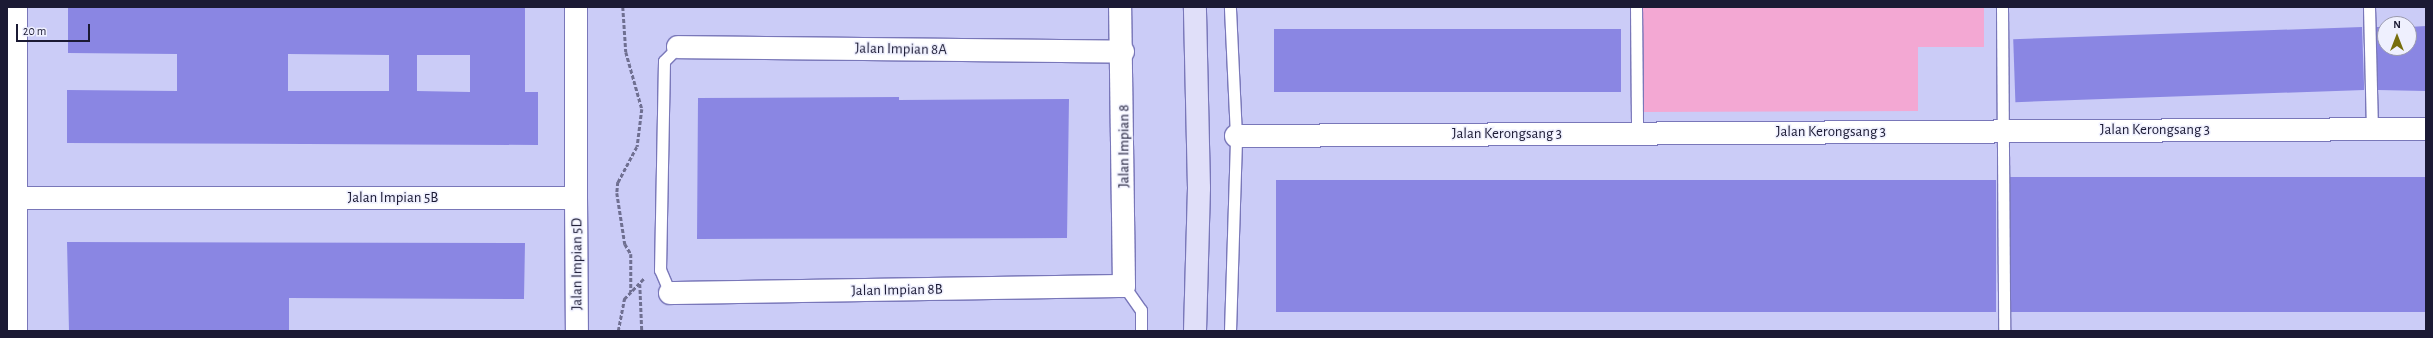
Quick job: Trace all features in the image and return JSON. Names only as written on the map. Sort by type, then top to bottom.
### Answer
[{"type":"street","points":[[16,7],[13,198],[16,331]]},
{"type":"street","points":[[576,7],[576,198]]},
{"type":"street","name":"Jalan Impian 8","points":[[1120,7],[1123,52],[1124,286]]},
{"type":"street","points":[[1195,7],[1200,188],[1195,331]]},
{"type":"street","name":"Jalan Impian 8A","points":[[678,47],[1123,52]]},
{"type":"street","name":"Jalan Kerongsang 3","points":[[1236,136],[2426,129]]},
{"type":"street","name":"Jalan Impian 5B","points":[[13,198],[576,198]]},
{"type":"street","name":"Jalan Impian 5D","points":[[576,198],[578,331]]},
{"type":"street","name":"Jalan Impian 8B","points":[[670,293],[1124,286]]},
{"type":"lane","points":[[1230,7],[1236,136],[1230,331]]},
{"type":"lane","points":[[1636,7],[1637,134]]},
{"type":"lane","points":[[2002,7],[2004,331]]},
{"type":"lane","points":[[2369,7],[2372,129]]},
{"type":"lane","points":[[670,293],[660,270],[664,61],[678,47]]},
{"type":"lane","points":[[1124,286],[1141,310],[1142,331]]},
{"type":"path","points":[[623,7],[626,52],[642,109],[637,147],[618,182],[617,193],[625,244],[631,254],[630,292]]},
{"type":"path","points":[[618,331],[624,299],[640,284],[649,271],[660,270]]},
{"type":"path","points":[[640,284],[642,331]]},
{"type":"shaded area","points":[[1643,7],[1984,7],[1984,47],[1918,47],[1918,111],[1643,112]]},
{"type":"building","points":[[68,7],[525,7],[525,92],[538,92],[538,145],[67,143],[67,90],[177,91],[177,54],[68,53]],"holes":[[[288,54],[389,55],[389,91],[288,91]],[[417,55],[470,55],[470,92],[417,91]]]},
{"type":"building","points":[[2426,26],[2426,91],[2378,90],[2376,27],[2377,56],[2417,56],[2417,27]]},
{"type":"building","points":[[2362,27],[2364,90],[2015,102],[2013,39]]},
{"type":"building","points":[[1274,29],[1621,29],[1621,92],[1274,92]]},
{"type":"building","points":[[899,97],[899,100],[1069,99],[1067,238],[697,239],[698,98]]},
{"type":"building","points":[[2010,177],[2426,177],[2426,312],[2010,312]]},
{"type":"building","points":[[1276,180],[1996,180],[1996,312],[1276,312]]},
{"type":"building","points":[[67,242],[525,243],[524,299],[289,298],[289,331],[69,331]]}]
